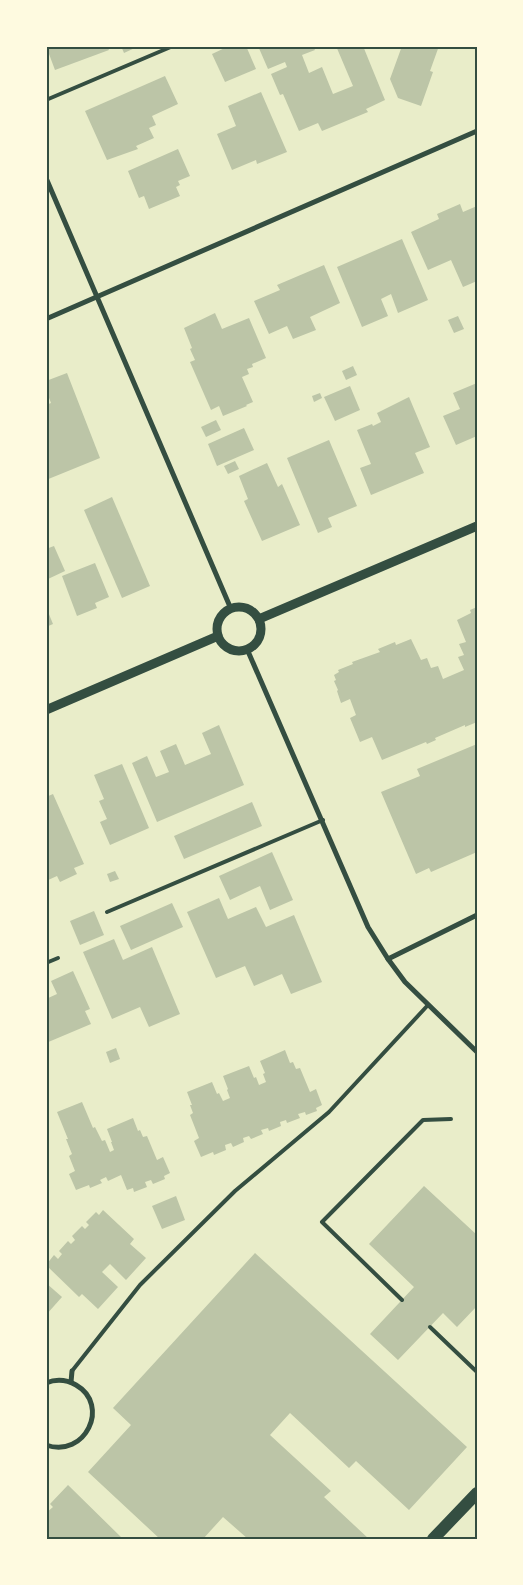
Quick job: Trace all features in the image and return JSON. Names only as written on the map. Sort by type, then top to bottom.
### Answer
[{"type":"main road","points":[[433,1539],[477,1493]]},
{"type":"street","points":[[46,318],[477,132]]},
{"type":"street","points":[[46,178],[231,608]]},
{"type":"street","points":[[259,619],[477,526]]},
{"type":"street","points":[[242,607],[249,609],[259,619],[261,633],[253,646],[240,651],[227,647],[221,642],[217,629],[218,621],[231,608],[242,607]]},
{"type":"street","points":[[46,710],[218,636]]},
{"type":"street","points":[[247,649],[368,927],[405,982],[477,1052]]},
{"type":"street","points":[[388,959],[477,915]]},
{"type":"street","points":[[71,1382],[72,1371]]},
{"type":"street","points":[[46,1382],[60,1380],[71,1382],[81,1388],[88,1396],[92,1406],[90,1428],[83,1438],[74,1444],[63,1447],[52,1447],[46,1444]]},
{"type":"lane","points":[[46,100],[173,46]]},
{"type":"lane","points":[[107,912],[323,820]]},
{"type":"lane","points":[[46,963],[58,958]]},
{"type":"lane","points":[[72,1371],[140,1285],[235,1191],[329,1112],[428,1006]]},
{"type":"lane","points":[[402,1300],[322,1222],[423,1120],[451,1119]]},
{"type":"lane","points":[[430,1327],[477,1372]]},
{"type":"building","points":[[46,46],[107,46],[109,50],[55,70]]},
{"type":"building","points":[[121,46],[139,46],[124,53]]},
{"type":"building","points":[[229,46],[246,46],[256,69],[225,82],[212,54]]},
{"type":"building","points":[[258,46],[313,46],[315,50],[302,55],[309,73],[322,67],[333,94],[353,86],[336,46],[363,46],[385,100],[366,109],[368,112],[322,131],[318,123],[299,131],[283,94],[280,95],[271,74],[287,67],[285,62],[268,69]]},
{"type":"building","points":[[402,46],[439,46],[430,71],[433,72],[421,106],[398,98],[390,79]]},
{"type":"building","points":[[165,76],[178,104],[152,116],[156,125],[149,128],[154,138],[136,146],[138,149],[107,160],[85,111]]},
{"type":"building","points":[[261,92],[287,152],[257,164],[256,160],[232,170],[217,134],[236,126],[228,106]]},
{"type":"building","points":[[178,149],[190,176],[178,181],[180,185],[176,187],[180,196],[149,209],[144,196],[139,198],[128,171]]},
{"type":"building","points":[[460,204],[463,212],[477,206],[477,281],[463,287],[451,260],[428,270],[411,232],[439,219],[437,214]]},
{"type":"building","points":[[402,239],[428,300],[398,313],[391,294],[381,299],[388,316],[362,327],[337,267]]},
{"type":"building","points":[[324,265],[340,303],[310,317],[316,330],[293,339],[287,326],[269,334],[254,301],[280,290],[277,285]]},
{"type":"building","points":[[215,313],[222,329],[249,318],[266,358],[252,364],[253,367],[247,369],[249,374],[242,377],[253,402],[223,416],[219,406],[211,410],[190,362],[195,360],[184,328]]},
{"type":"building","points":[[458,316],[464,329],[454,333],[448,320]]},
{"type":"building","points":[[353,366],[357,375],[346,380],[342,371]]},
{"type":"building","points":[[67,373],[100,458],[46,480],[46,405],[51,403],[46,390],[46,381]]},
{"type":"building","points":[[477,383],[477,436],[456,445],[443,416],[460,409],[453,393]]},
{"type":"building","points":[[350,386],[360,410],[335,421],[324,397]]},
{"type":"building","points":[[320,393],[322,398],[314,402],[312,396]]},
{"type":"building","points":[[409,397],[430,447],[415,453],[424,473],[371,495],[360,468],[371,464],[357,430],[381,422],[377,413]]},
{"type":"building","points":[[216,420],[221,430],[206,437],[201,427]]},
{"type":"building","points":[[244,428],[254,450],[217,466],[208,444]]},
{"type":"building","points":[[329,440],[357,506],[328,518],[332,527],[318,533],[287,458]]},
{"type":"building","points":[[235,461],[239,469],[228,474],[224,466]]},
{"type":"building","points":[[267,463],[278,487],[282,484],[300,525],[262,541],[244,501],[248,499],[239,476]]},
{"type":"building","points":[[112,497],[150,586],[122,598],[84,510]]},
{"type":"building","points":[[54,546],[65,571],[48,579],[46,575],[46,549]]},
{"type":"building","points":[[95,563],[109,597],[95,603],[97,608],[77,616],[62,576]]},
{"type":"building","points":[[46,607],[53,624],[46,627]]},
{"type":"building","points":[[477,607],[477,722],[435,738],[436,740],[427,744],[426,742],[382,760],[372,737],[360,742],[350,718],[356,715],[350,699],[341,703],[334,675],[339,672],[338,670],[353,664],[352,662],[380,652],[378,649],[395,642],[396,645],[411,639],[421,660],[427,658],[431,668],[438,666],[443,679],[464,670],[458,657],[464,655],[459,644],[466,642],[457,620],[471,613],[470,610]]},
{"type":"building","points":[[219,725],[244,785],[157,822],[132,763],[147,756],[156,777],[169,772],[160,751],[176,744],[185,765],[211,754],[202,733]]},
{"type":"building","points":[[477,744],[477,852],[431,872],[429,868],[416,874],[381,792],[420,776],[417,769]]},
{"type":"building","points":[[122,764],[149,828],[110,845],[100,822],[107,819],[99,801],[104,799],[94,775]]},
{"type":"building","points":[[53,794],[84,864],[74,868],[77,874],[60,882],[57,876],[46,881],[46,797]]},
{"type":"building","points":[[252,802],[262,826],[184,859],[174,836]]},
{"type":"building","points":[[272,852],[293,900],[270,910],[260,886],[230,900],[219,876]]},
{"type":"building","points":[[115,871],[119,879],[110,882],[107,874]]},
{"type":"building","points":[[219,898],[228,919],[256,907],[266,927],[294,915],[322,982],[291,994],[282,974],[254,986],[245,966],[216,978],[187,912]]},
{"type":"building","points":[[172,903],[183,927],[131,950],[120,926]]},
{"type":"building","points":[[94,911],[104,935],[80,945],[70,921]]},
{"type":"building","points":[[114,939],[123,960],[152,947],[180,1014],[149,1027],[140,1007],[112,1019],[83,952]]},
{"type":"building","points":[[73,971],[90,1009],[85,1011],[91,1024],[46,1043],[46,999],[57,994],[51,981]]},
{"type":"building","points":[[116,1048],[120,1059],[110,1063],[106,1052]]},
{"type":"building","points":[[285,1050],[290,1063],[293,1062],[296,1069],[300,1068],[310,1092],[316,1089],[322,1105],[316,1108],[317,1111],[306,1115],[305,1112],[298,1114],[300,1118],[287,1123],[286,1120],[280,1122],[281,1126],[269,1131],[268,1128],[261,1130],[263,1134],[251,1139],[249,1136],[243,1138],[244,1142],[233,1147],[231,1143],[225,1145],[226,1150],[214,1155],[213,1152],[201,1157],[194,1141],[199,1138],[190,1115],[193,1113],[190,1105],[192,1105],[187,1092],[212,1082],[217,1094],[219,1093],[223,1101],[230,1098],[223,1076],[249,1066],[259,1085],[266,1082],[263,1074],[265,1073],[260,1061]]},
{"type":"building","points":[[82,1102],[93,1128],[95,1127],[102,1141],[105,1140],[110,1152],[114,1150],[107,1129],[133,1118],[138,1131],[140,1130],[143,1137],[147,1136],[157,1160],[163,1157],[170,1173],[164,1176],[165,1179],[153,1184],[151,1180],[145,1182],[147,1187],[134,1192],[133,1188],[127,1190],[121,1175],[108,1181],[106,1177],[100,1180],[102,1183],[90,1188],[89,1185],[76,1190],[69,1174],[75,1171],[69,1156],[72,1154],[57,1112]]},
{"type":"building","points":[[424,1186],[477,1235],[477,1306],[457,1327],[443,1313],[398,1360],[370,1334],[414,1287],[369,1244]]},
{"type":"building","points":[[176,1196],[185,1220],[162,1229],[152,1206]]},
{"type":"building","points":[[103,1210],[134,1239],[130,1244],[146,1258],[126,1280],[110,1264],[102,1272],[118,1287],[98,1309],[82,1294],[79,1297],[46,1265],[54,1255],[58,1259],[62,1254],[59,1251],[68,1241],[71,1244],[75,1240],[72,1236],[82,1226],[85,1229],[89,1225],[86,1222],[96,1212],[99,1215]]},
{"type":"building","points":[[255,1253],[467,1447],[409,1510],[356,1461],[349,1468],[290,1413],[270,1435],[331,1491],[324,1497],[369,1539],[248,1539],[223,1517],[203,1539],[160,1539],[88,1472],[131,1425],[113,1408]]},
{"type":"building","points":[[46,1283],[62,1297],[46,1315]]},
{"type":"building","points":[[68,1485],[123,1539],[46,1539],[46,1513],[53,1507],[50,1504]]}]
